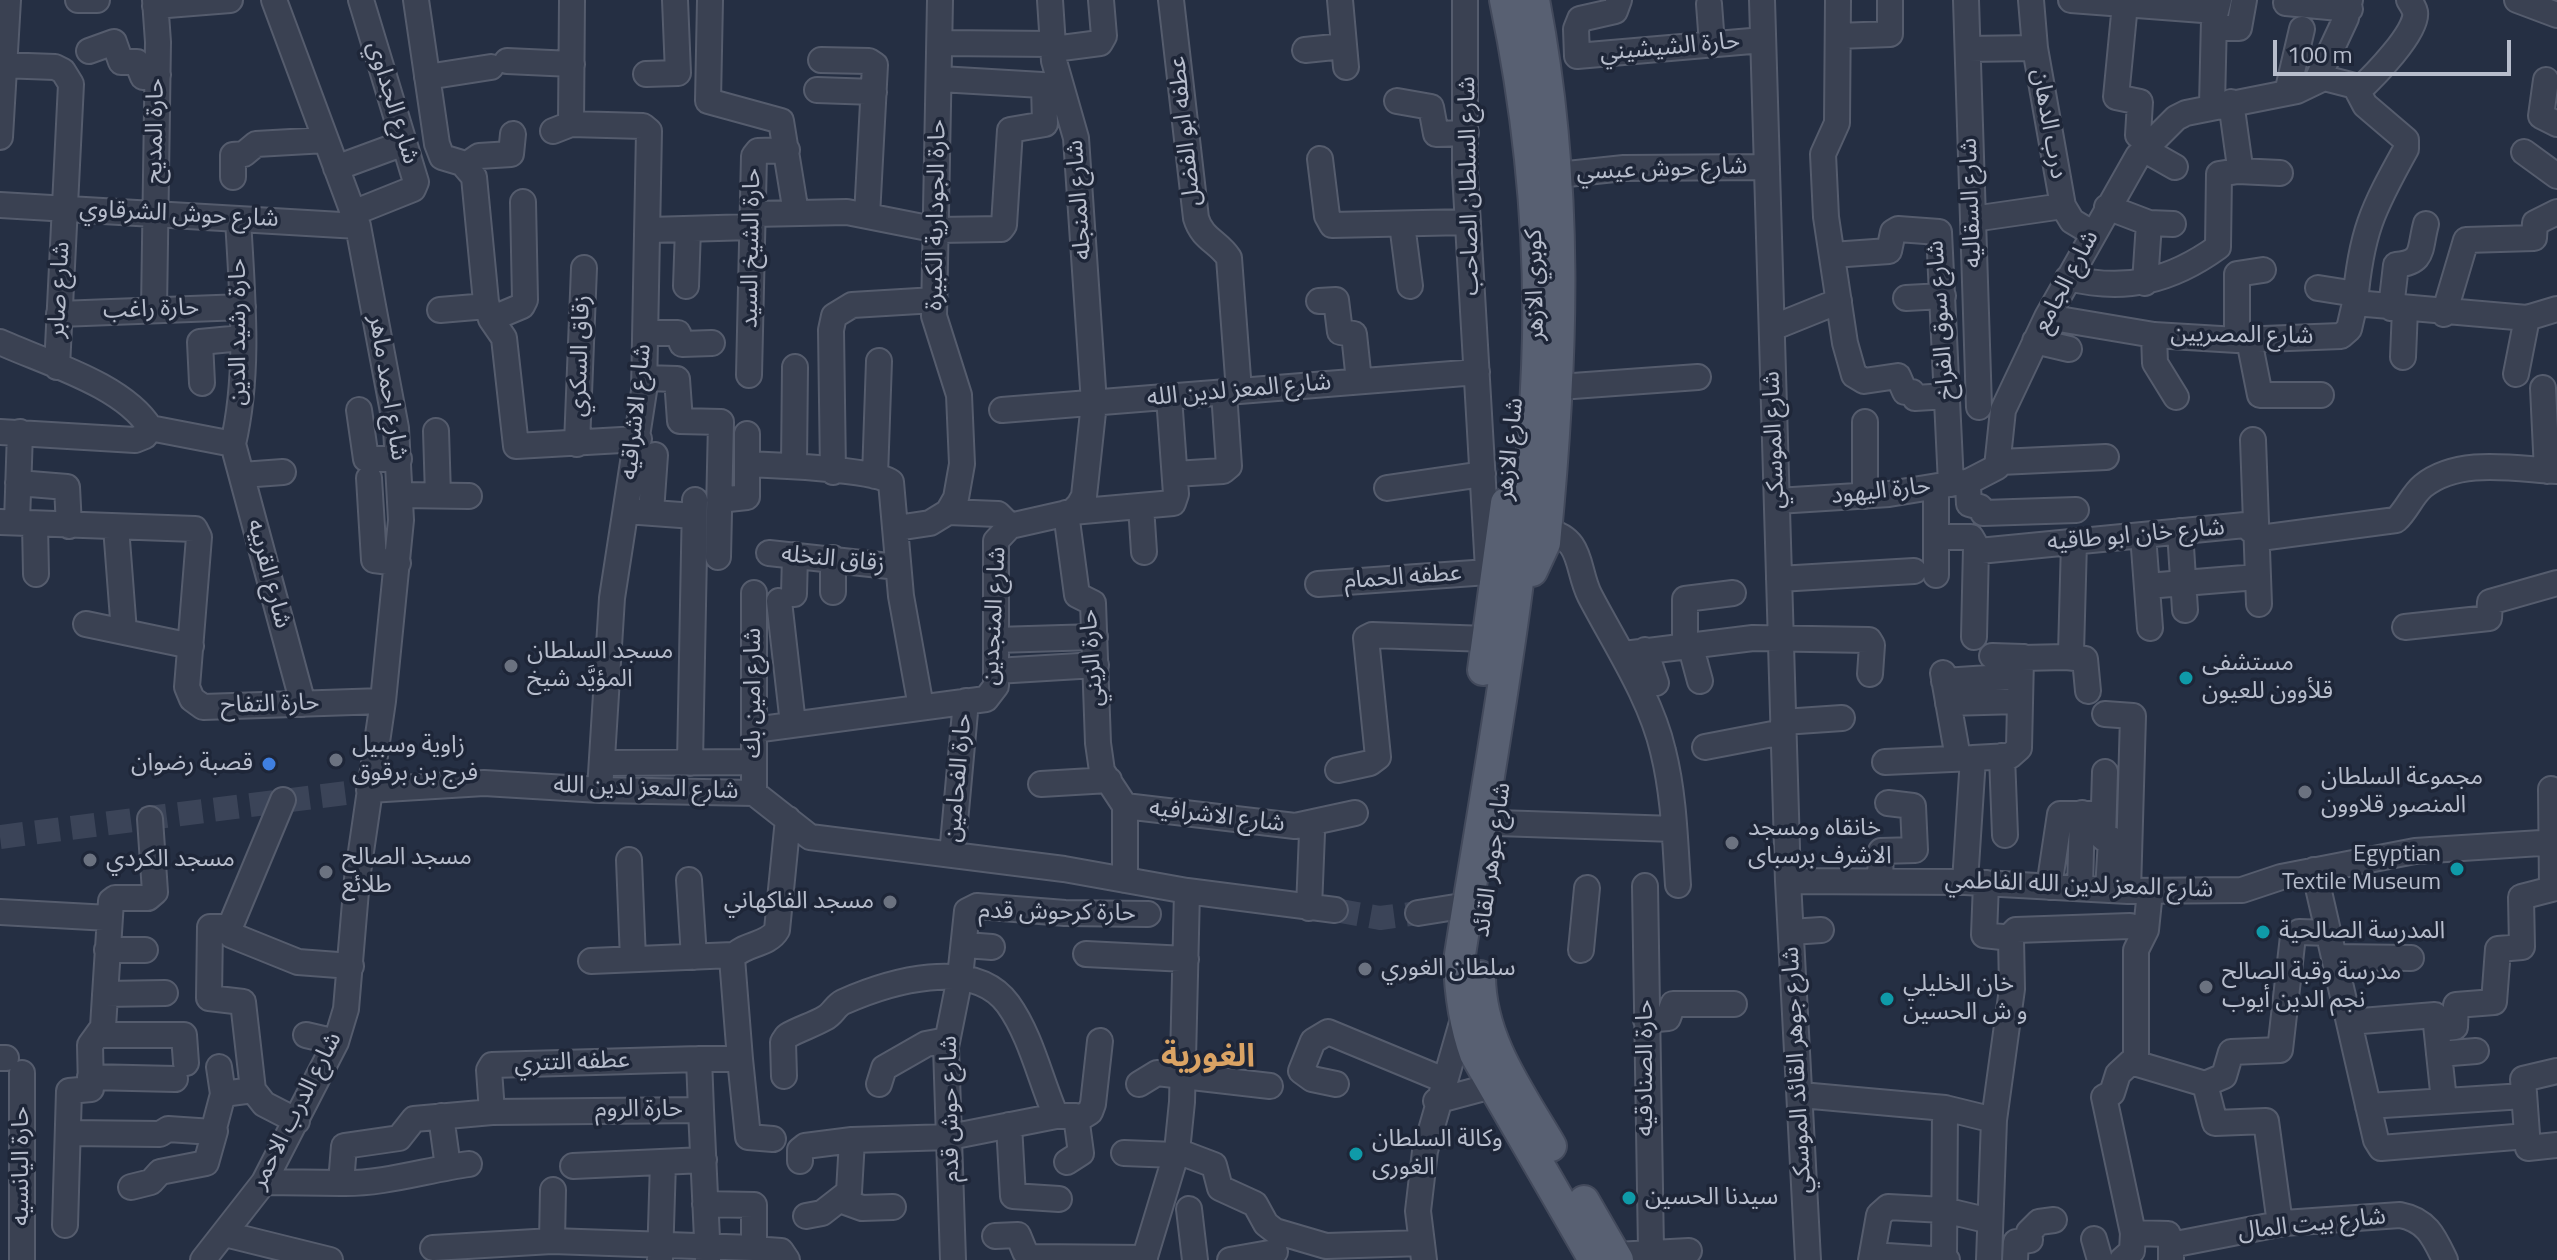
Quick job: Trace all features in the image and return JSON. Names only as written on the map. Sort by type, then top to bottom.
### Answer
[{"type":"main road","name":"شارع الازهر","points":[[1469,899],[1457,864],[1513,453],[1519,309],[1514,173],[1489,0]]},
{"type":"main road","name":"كوبري الازهر","points":[[1505,0],[1530,155],[1538,276],[1526,571]]},
{"type":"main road","name":"كوبري الازهر","points":[[1519,0],[1540,133],[1548,240],[1547,382],[1526,571]]},
{"type":"main road","name":"شارع الازهر","points":[[1526,571],[1543,553],[1546,531],[1559,387],[1562,294],[1558,175],[1534,0]]},
{"type":"main road","name":"شارع جوهر القائد","points":[[1526,571],[1498,823],[1485,892],[1479,959],[1483,1013],[1494,1045],[1609,1258]]},
{"type":"main road","name":"شارع جوهر القائد","points":[[1526,571],[1459,961],[1463,1019],[1492,1086],[1609,1258]]},
{"type":"street","points":[[0,137],[1,65],[8,0]]},
{"type":"street","points":[[78,0],[97,0]]},
{"type":"street","points":[[155,3],[230,0]]},
{"type":"street","name":"شارع احمد ماهر","points":[[274,0],[356,219],[399,459],[398,563],[383,701],[369,790]]},
{"type":"street","name":"شارع الجداوي","points":[[356,219],[415,187],[361,0]]},
{"type":"street","points":[[416,0],[442,157],[466,165],[474,177],[489,313],[504,338],[516,446],[577,444],[647,447],[651,512]]},
{"type":"street","points":[[427,77],[499,64],[572,64],[572,0]]},
{"type":"street","points":[[646,74],[678,73],[675,0]]},
{"type":"street","points":[[710,0],[708,101],[781,121],[796,213]]},
{"type":"street","name":"حارة الجودارية الكبيرة","points":[[940,0],[936,332],[959,395],[963,429],[962,464],[956,498],[948,512]]},
{"type":"street","name":"شارع المنجله","points":[[1050,0],[1053,86],[1076,138],[1094,403]]},
{"type":"street","points":[[940,43],[1054,46],[1100,43],[1104,36],[1101,0]]},
{"type":"street","name":"عطفه ابو الفضل","points":[[1171,0],[1196,218],[1204,236],[1223,248],[1229,258],[1232,392],[1229,466],[1223,471],[1175,474]]},
{"type":"street","points":[[1305,50],[1345,56],[1340,0]]},
{"type":"street","name":"شارع السلطان الصاحب","points":[[1465,0],[1468,222],[1489,628]]},
{"type":"street","name":"حارة الشيشيني","points":[[1619,0],[1615,11],[1580,19],[1576,29],[1577,56],[1763,40]]},
{"type":"street","name":"شارع الموسكي","points":[[1762,0],[1788,881]]},
{"type":"street","points":[[1838,0],[1837,123],[1823,154],[1826,217],[1845,343],[1858,379],[1898,376],[1905,392],[1912,392],[1915,398],[1979,407],[2006,405]]},
{"type":"street","points":[[1838,36],[1890,34],[1890,0]]},
{"type":"street","name":"شارع السقاليه","points":[[1966,0],[1979,407]]},
{"type":"street","name":"درب الدهان","points":[[2031,0],[2035,48],[2063,206],[2072,221],[2092,233]]},
{"type":"street","points":[[2071,0],[2216,13],[2239,28],[2244,0]]},
{"type":"street","points":[[2358,91],[2399,46],[2414,20],[2415,11],[2409,0]]},
{"type":"street","points":[[2517,0],[2557,15]]},
{"type":"street","name":"حارة المديح","points":[[154,310],[158,75],[155,3]]},
{"type":"street","points":[[2286,3],[2350,5],[2317,80]]},
{"type":"street","points":[[1709,4],[1712,44]]},
{"type":"street","points":[[2125,4],[2116,97],[2140,102],[2138,135],[2175,167]]},
{"type":"street","points":[[2216,13],[2221,104],[2240,167],[2238,171]]},
{"type":"street","points":[[2287,93],[2302,29]]},
{"type":"street","points":[[89,51],[114,42],[121,62],[137,62],[143,77],[158,75]]},
{"type":"street","points":[[1968,49],[2035,48]]},
{"type":"street","points":[[821,60],[872,62],[874,92],[867,216]]},
{"type":"street","name":"شارع الاشراقيه","points":[[572,64],[562,127],[647,128],[650,230],[645,378],[647,447],[626,511],[612,598],[600,790]]},
{"type":"street","name":"شارع صابر","points":[[1,65],[63,71],[71,84],[57,367]]},
{"type":"street","points":[[2317,80],[2330,78],[2351,83],[2365,105],[2406,140],[2406,149],[2370,216],[2361,246],[2355,299]]},
{"type":"street","points":[[650,230],[688,229],[796,213],[847,212],[938,230],[1003,228],[1010,130],[1045,124],[1053,86],[940,79]]},
{"type":"street","name":"شارع الجامع","points":[[2000,462],[2001,420],[2006,405],[2047,317],[2128,169],[2176,118],[2221,104],[2307,88],[2317,80]]},
{"type":"street","points":[[2546,80],[2541,116],[2557,124]]},
{"type":"street","points":[[817,90],[874,92]]},
{"type":"street","points":[[1397,101],[1431,107],[1436,134],[1466,133]]},
{"type":"street","points":[[466,165],[479,156],[511,154],[513,134]]},
{"type":"street","points":[[233,177],[233,155],[247,153],[256,144],[326,140]]},
{"type":"street","points":[[336,168],[404,143]]},
{"type":"street","name":"حارة الشيخ السيد","points":[[749,375],[755,153],[787,150]]},
{"type":"street","points":[[2524,152],[2556,174]]},
{"type":"street","points":[[1320,159],[1327,216],[1332,225],[1468,222]]},
{"type":"street","name":"شارع حوش عيسي","points":[[1558,175],[1624,168],[1767,167]]},
{"type":"street","points":[[2068,278],[2095,284],[2145,283],[2175,274],[2218,247],[2219,174],[2238,171],[2280,173]]},
{"type":"street","points":[[440,310],[489,313],[522,306],[525,300],[523,202]]},
{"type":"street","name":"شارع حوش الشرقاوي","points":[[0,205],[238,219],[356,219]]},
{"type":"street","points":[[1973,219],[2063,206]]},
{"type":"street","points":[[2107,207],[2161,223],[2145,283]]},
{"type":"street","points":[[2444,314],[2466,240],[2534,238],[2535,223],[2557,212]]},
{"type":"street","name":"حارة رشيد الدين","points":[[233,444],[240,416],[243,307],[238,219]]},
{"type":"street","points":[[1402,224],[1410,286]]},
{"type":"street","points":[[2403,357],[2396,265],[2411,265],[2417,260],[2426,224]]},
{"type":"street","points":[[686,286],[688,229]]},
{"type":"street","name":"شارع سوق الفراخ","points":[[1779,579],[1925,573],[1936,537],[1948,402],[1938,230],[1898,229],[1893,232],[1889,251],[1832,255]]},
{"type":"street","name":"زقاق السكري","points":[[577,444],[584,268]]},
{"type":"street","points":[[2263,270],[2237,274],[2243,340],[2260,395],[2321,395]]},
{"type":"street","points":[[2318,288],[2398,308],[2444,314],[2527,318],[2557,309]]},
{"type":"street","points":[[1906,298],[1943,296]]},
{"type":"street","name":"شارع المصريين","points":[[2047,317],[2154,335],[2243,340],[2341,336],[2349,329],[2355,299]]},
{"type":"street","points":[[833,472],[831,330],[834,316],[852,305],[935,300]]},
{"type":"street","points":[[1319,301],[1336,300],[1340,332],[1354,334],[1359,381]]},
{"type":"street","points":[[1772,328],[1839,301]]},
{"type":"street","name":"حارة راغب","points":[[59,314],[243,307]]},
{"type":"street","points":[[2516,374],[2527,318]]},
{"type":"street","points":[[646,333],[678,333],[682,344],[712,343]]},
{"type":"street","points":[[2154,335],[2155,363],[2176,397]]},
{"type":"street","points":[[202,383],[200,342],[242,338]]},
{"type":"street","points":[[2035,341],[2069,349]]},
{"type":"street","points":[[0,342],[128,402],[150,428],[233,444]]},
{"type":"street","points":[[875,476],[879,361]]},
{"type":"street","points":[[794,465],[795,367]]},
{"type":"street","name":"شارع المعز لدين الله","points":[[1002,410],[1477,372]]},
{"type":"street","points":[[1559,387],[1698,377]]},
{"type":"street","points":[[645,378],[677,379],[680,421],[721,422],[718,557]]},
{"type":"street","points":[[2543,388],[2552,471]]},
{"type":"street","points":[[1169,397],[1175,474]]},
{"type":"street","points":[[1069,512],[1084,496],[1094,403]]},
{"type":"street","points":[[359,410],[366,459],[399,459]]},
{"type":"street","points":[[1865,422],[1865,496]]},
{"type":"street","points":[[36,574],[17,523],[18,483],[10,432],[135,440],[145,436],[150,428]]},
{"type":"street","points":[[436,431],[438,495]]},
{"type":"street","points":[[719,500],[747,497],[747,434]]},
{"type":"street","points":[[2253,440],[2259,604]]},
{"type":"street","name":"شارع القربيه","points":[[233,444],[303,704]]},
{"type":"street","points":[[1943,485],[1989,474],[2000,462],[2106,457]]},
{"type":"street","points":[[747,464],[794,465],[875,476],[891,482],[898,567],[921,707]]},
{"type":"street","name":"شارع خان ابو طاقيه","points":[[1936,537],[1971,537],[1979,551],[2245,525],[2260,538],[2396,520],[2419,489],[2448,472],[2479,468],[2552,471]]},
{"type":"street","points":[[242,475],[283,472]]},
{"type":"street","name":"شارع المنجدين","points":[[754,730],[966,701],[993,694],[996,671],[996,541],[1010,526],[1069,512],[1173,503],[1176,499],[1175,474]]},
{"type":"street","points":[[1387,488],[1483,474]]},
{"type":"street","points":[[369,478],[374,560],[398,563]]},
{"type":"street","points":[[18,483],[67,487],[69,526]]},
{"type":"street","points":[[1943,485],[1980,507],[1983,513],[2076,510]]},
{"type":"street","name":"حارة اليهود","points":[[1777,501],[1865,496],[1943,485]]},
{"type":"street","points":[[401,495],[469,496]]},
{"type":"street","points":[[1141,506],[1144,552]]},
{"type":"street","points":[[626,511],[694,508],[690,763]]},
{"type":"street","points":[[897,528],[930,523],[948,512],[998,514],[1010,526]]},
{"type":"street","name":"حارة الزيني","points":[[1069,512],[1077,595],[1093,603],[1098,743],[1102,771],[1125,806]]},
{"type":"street","points":[[17,523],[116,527],[124,632]]},
{"type":"street","name":"حارة التفاح","points":[[116,527],[193,528],[199,537],[187,687],[197,704],[203,707],[383,701]]},
{"type":"street","points":[[1546,531],[1568,538],[1575,547],[1588,593],[1656,683]]},
{"type":"street","points":[[2180,531],[2185,610]]},
{"type":"street","points":[[2143,535],[2150,628]]},
{"type":"street","points":[[2066,657],[2071,653],[2074,542]]},
{"type":"street","points":[[1974,637],[1976,547]]},
{"type":"street","name":"زقاق النخله","points":[[769,553],[898,567]]},
{"type":"street","points":[[793,724],[787,597],[795,555]]},
{"type":"street","points":[[833,558],[833,592]]},
{"type":"street","name":"عطفه الحمام","points":[[1318,584],[1488,572]]},
{"type":"street","points":[[2147,586],[2257,577]]},
{"type":"street","points":[[2405,627],[2489,618],[2490,602],[2557,583]]},
{"type":"street","name":"شارع امين بك","points":[[754,593],[754,793]]},
{"type":"street","points":[[1700,681],[1687,645],[1684,603],[1691,596],[1733,593]]},
{"type":"street","points":[[86,624],[191,646]]},
{"type":"street","points":[[1338,770],[1370,763],[1378,757],[1366,638],[1372,635],[1489,628]]},
{"type":"street","points":[[996,640],[1095,637]]},
{"type":"street","points":[[1048,638],[1048,667]]},
{"type":"street","points":[[1634,652],[1781,639],[1869,640],[1872,645],[1870,674]]},
{"type":"street","points":[[1634,652],[1672,788],[1678,885]]},
{"type":"street","points":[[1992,656],[2021,667]]},
{"type":"street","points":[[1945,685],[2066,657],[2085,659],[2088,691]]},
{"type":"street","points":[[996,671],[1096,665]]},
{"type":"street","points":[[1885,762],[2017,754],[2021,667]]},
{"type":"street","points":[[1945,685],[2019,701]]},
{"type":"street","points":[[1945,685],[1965,758],[1975,882],[1985,937],[2009,937],[2016,930],[2130,926]]},
{"type":"street","name":"حارة الفحامين","points":[[952,855],[966,701]]},
{"type":"street","points":[[2105,714],[2133,716],[2128,891]]},
{"type":"street","points":[[1705,747],[1783,727],[1842,718]]},
{"type":"street","points":[[2002,756],[2005,835]]},
{"type":"street","points":[[602,763],[754,762]]},
{"type":"street","points":[[2049,887],[2105,772]]},
{"type":"street","points":[[1041,784],[1109,780]]},
{"type":"street","name":"شارع المعز لدين الله","points":[[369,790],[484,783],[600,790],[754,793],[810,837],[1335,910]]},
{"type":"street","points":[[2437,1029],[2455,1027],[2456,1005],[2494,1002],[2498,949],[2522,947],[2521,896],[2552,888],[2554,842],[2551,789]]},
{"type":"street","name":"شارع الدرب الاحمر","points":[[203,1260],[264,1182],[336,1042],[346,1009],[369,790]]},
{"type":"street","points":[[283,800],[230,927],[231,935],[298,962],[351,966]]},
{"type":"street","points":[[1880,880],[1881,851],[1915,850],[1913,807],[1888,803]]},
{"type":"street","points":[[1125,806],[1125,880]]},
{"type":"street","name":"شارع الاشرافيه","points":[[1125,806],[1295,826],[1355,813]]},
{"type":"street","points":[[2080,888],[2093,840],[2082,814]]},
{"type":"street","points":[[65,1225],[69,1091],[90,1090],[90,1045],[99,1035],[105,994],[109,918],[115,898],[148,898],[155,892],[150,819]]},
{"type":"street","points":[[591,961],[733,955],[771,937],[777,930],[788,819]]},
{"type":"street","points":[[1498,823],[1674,829]]},
{"type":"street","points":[[1309,908],[1312,833]]},
{"type":"street","points":[[2093,840],[2111,839],[2128,891],[2146,930],[2136,950],[2136,1064]]},
{"type":"street","name":"شارع المعز لدين الله الفاطمي","points":[[1788,881],[1975,882],[2128,891],[2247,890],[2314,870],[2430,848],[2554,842]]},
{"type":"street","points":[[629,860],[633,959]]},
{"type":"street","points":[[2314,870],[2376,1140],[2381,1148],[2527,1136]]},
{"type":"street","points":[[689,880],[694,957]]},
{"type":"street","name":"شارع جوهر القائد الموسكي","points":[[1788,881],[1784,940],[1801,1095],[1808,1260]]},
{"type":"street","name":"حارة الصنادقيه","points":[[1645,886],[1651,1250]]},
{"type":"street","points":[[1581,950],[1587,888]]},
{"type":"street","points":[[995,1236],[1018,1235],[1025,1252],[1031,1257],[1145,1259],[1176,1153],[1183,1075],[1187,891]]},
{"type":"street","points":[[1418,913],[1469,899]]},
{"type":"street","name":"حارة كرحوش قدم","points":[[967,911],[977,906],[1065,913],[1148,914]]},
{"type":"street","name":"شارع حوش قدم","points":[[953,1260],[947,1040],[965,945],[967,911]]},
{"type":"street","points":[[0,912],[109,918]]},
{"type":"street","points":[[230,927],[210,927],[208,996],[212,1000],[239,999],[243,1002],[253,1090],[264,1104],[297,1121]]},
{"type":"street","points":[[1784,940],[1821,930]]},
{"type":"street","points":[[2122,1260],[2132,1251],[2133,1233],[2104,1097],[2112,1093],[2121,1069],[2131,1062],[2205,1084],[2224,1076],[2231,1052],[2280,1050],[2283,1000],[2295,933],[2329,933]]},
{"type":"street","points":[[1989,1260],[1994,1120],[2012,989],[2009,937]]},
{"type":"street","points":[[965,945],[992,947]]},
{"type":"street","points":[[107,950],[145,950]]},
{"type":"street","points":[[1086,954],[1186,959]]},
{"type":"street","points":[[733,955],[748,1137],[773,1139]]},
{"type":"street","points":[[2334,957],[2411,958]]},
{"type":"street","points":[[784,1076],[783,1042],[787,1036],[827,1018],[839,1004],[934,975],[960,977],[994,988],[1019,1021],[1081,1153],[1067,1162]]},
{"type":"street","points":[[105,994],[165,993]]},
{"type":"street","points":[[1646,1020],[1668,1018],[1673,1004],[1734,1004]]},
{"type":"street","points":[[2349,1022],[2433,1014],[2444,1101]]},
{"type":"street","points":[[1230,1260],[1275,1248],[1326,1246],[1423,1252],[1418,1211],[1425,1151],[1440,1090],[1463,1019]]},
{"type":"street","points":[[1336,1084],[1312,1079],[1301,1071],[1313,1041],[1328,1032],[1440,1090],[1492,1086]]},
{"type":"street","points":[[90,1077],[181,1071],[184,1035],[99,1035]]},
{"type":"street","points":[[150,1035],[151,1070]]},
{"type":"street","points":[[306,1035],[336,1042]]},
{"type":"street","points":[[879,1084],[884,1068],[926,1044],[947,1040]]},
{"type":"street","points":[[800,1161],[800,1150],[805,1146],[852,1140],[950,1137],[1090,1112],[1100,1041]]},
{"type":"street","points":[[2439,1054],[2476,1051]]},
{"type":"street","points":[[699,1059],[740,1059]]},
{"type":"street","name":"حارة الروم","points":[[341,1183],[344,1146],[403,1136],[414,1119],[492,1112],[701,1110],[699,1059]]},
{"type":"street","name":"عطفه التتري","points":[[492,1112],[489,1070],[492,1065],[699,1059]]},
{"type":"street","name":"حارة اليانسيه","points":[[9,1063],[22,1260]]},
{"type":"street","points":[[131,1187],[151,1182],[160,1172],[206,1163],[223,1094],[219,1067]]},
{"type":"street","points":[[2557,1071],[2524,1077],[2528,1148],[2557,1145]]},
{"type":"street","points":[[1139,1084],[1157,1073],[1270,1086]]},
{"type":"street","points":[[2205,1084],[2215,1123],[2266,1121],[2280,1224]]},
{"type":"street","points":[[223,1094],[253,1090]]},
{"type":"street","points":[[1801,1095],[1945,1108],[1994,1120]]},
{"type":"street","points":[[2368,1106],[2524,1096]]},
{"type":"street","points":[[1945,1108],[1944,1210],[1945,1260],[1872,1258],[1881,1209],[1944,1210],[1990,1221]]},
{"type":"street","points":[[701,1110],[708,1254]]},
{"type":"street","points":[[264,1182],[371,1183],[408,1173],[458,1166],[441,1116]]},
{"type":"street","points":[[1009,1125],[1013,1196],[1059,1199]]},
{"type":"street","points":[[68,1133],[160,1134],[168,1129],[215,1131]]},
{"type":"street","points":[[403,1136],[408,1173]]},
{"type":"street","points":[[806,1216],[822,1213],[849,1192],[852,1140]]},
{"type":"street","points":[[1124,1153],[1176,1153],[1214,1165],[1223,1191],[1269,1204],[1266,1224],[1275,1248]]},
{"type":"street","points":[[573,1166],[704,1160]]},
{"type":"street","points":[[660,1253],[663,1162]]},
{"type":"street","points":[[552,1241],[553,1190]]},
{"type":"street","points":[[840,1200],[862,1208],[893,1207]]},
{"type":"street","points":[[705,1204],[754,1205],[753,1249]]},
{"type":"street","points":[[1189,1209],[1195,1260]]},
{"type":"street","name":"شارع بيت المال","points":[[2171,1252],[2280,1224],[2406,1216],[2430,1229],[2445,1260]]},
{"type":"street","points":[[2025,1260],[2015,1260],[2016,1242],[2028,1241],[2036,1224],[2054,1220]]},
{"type":"street","points":[[2133,1233],[2168,1234],[2171,1252]]},
{"type":"street","points":[[225,1234],[255,1251],[330,1260]]},
{"type":"street","points":[[433,1248],[552,1241],[584,1252],[708,1254],[753,1249],[781,1251],[787,1260]]},
{"type":"street","points":[[1609,1258],[1651,1250],[1689,1251]]},
{"type":"tunnel","points":[[0,837],[369,790]]},
{"type":"tunnel","points":[[1335,910],[1380,918],[1418,913]]},
{"type":"place","name":"مسجد السلطان المؤيَّد شيخ","points":[[511,666]]},
{"type":"place","name":"مستشفى قلأوون للعيون","points":[[2186,678]]},
{"type":"place","name":"زاوية وسبيل فرج بن برقوق","points":[[336,760]]},
{"type":"place","name":"قصبة رضوان","points":[[269,764]]},
{"type":"place","name":"مجموعة السلطان المنصور قلاوون","points":[[2305,792]]},
{"type":"place","name":"خانقاه ومسجد الاشرف برسباى","points":[[1732,843]]},
{"type":"place","name":"مسجد الكردي","points":[[90,860]]},
{"type":"place","name":"Egyptian Textile Museum","points":[[2457,869]]},
{"type":"place","name":"مسجد الصالح طلائع","points":[[326,872]]},
{"type":"place","name":"مسجد الفاكهاني","points":[[890,902]]},
{"type":"place","name":"المدرسة الصالحية","points":[[2263,932]]},
{"type":"place","name":"سلطان الغوري","points":[[1365,969]]},
{"type":"place","name":"مدرسة وقبة الصالح نجم الدين أيوب","points":[[2206,987]]},
{"type":"place","name":"خان الخليلي و ش الحسين","points":[[1887,999]]},
{"type":"place","name":"وكالة السلطان الغورى","points":[[1356,1154]]},
{"type":"place","name":"سيدنا الحسين","points":[[1629,1198]]},
{"type":"district","name":"الغورية","points":[[1208,1058]]}]
